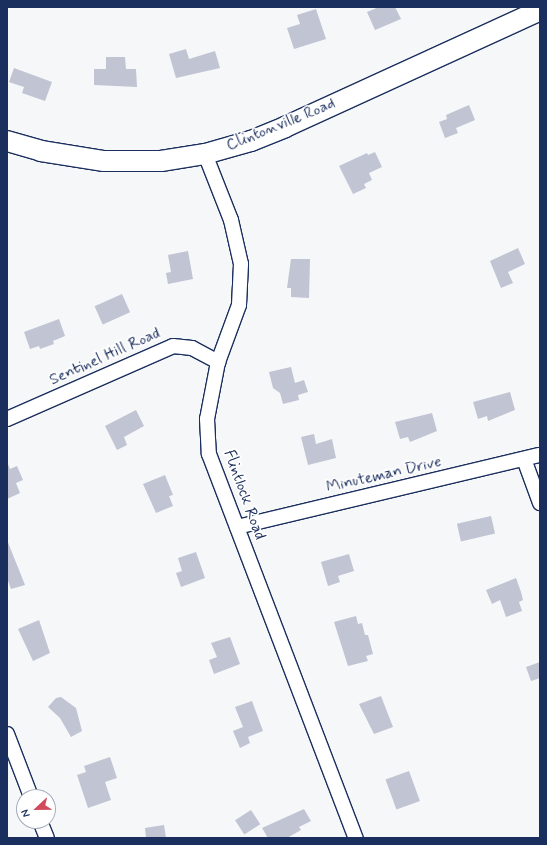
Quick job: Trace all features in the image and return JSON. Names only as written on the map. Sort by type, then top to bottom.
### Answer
[{"type":"street","name":"Clintonville Road","points":[[7,141],[41,152],[104,162],[161,161],[205,154],[250,141],[285,127],[540,10]]},
{"type":"street","name":"Flintlock Road","points":[[205,154],[231,220],[241,264],[239,305],[218,362],[207,419],[209,454],[356,838]]},
{"type":"street","name":"Sentinel Hill Road","points":[[7,419],[173,346],[192,348],[218,362]]},
{"type":"street","name":"Minuteman Drive","points":[[237,527],[540,455]]},
{"type":"street","points":[[524,459],[540,503]]},
{"type":"street","points":[[7,734],[28,789]]},
{"type":"building","points":[[379,7],[395,7],[401,19],[375,30],[367,12]]},
{"type":"building","points":[[316,9],[326,39],[294,49],[287,28],[300,24],[297,15]]},
{"type":"building","points":[[186,49],[189,59],[215,51],[220,68],[176,78],[169,54]]},
{"type":"building","points":[[106,57],[125,57],[126,69],[136,69],[137,87],[94,85],[94,69],[106,69]]},
{"type":"building","points":[[14,68],[52,82],[45,101],[22,93],[24,87],[9,82]]},
{"type":"building","points":[[469,105],[475,120],[456,128],[458,133],[445,138],[439,122],[447,119],[446,115]]},
{"type":"building","points":[[375,152],[382,167],[369,173],[372,180],[364,184],[366,188],[353,194],[339,166],[367,153],[368,155]]},
{"type":"building","points":[[518,248],[525,264],[508,272],[513,283],[501,288],[490,261]]},
{"type":"building","points":[[188,251],[193,279],[168,284],[166,273],[171,272],[168,255]]},
{"type":"building","points":[[291,259],[310,259],[309,298],[291,297],[291,288],[287,288]]},
{"type":"building","points":[[122,294],[130,312],[103,324],[95,306]]},
{"type":"building","points":[[59,319],[65,336],[53,341],[54,344],[40,349],[39,346],[30,349],[24,332]]},
{"type":"building","points":[[291,367],[295,383],[304,380],[308,392],[298,395],[299,400],[283,404],[280,393],[273,388],[269,372]]},
{"type":"building","points":[[510,392],[515,410],[488,421],[487,416],[478,419],[473,402]]},
{"type":"building","points":[[136,410],[144,426],[124,437],[127,445],[117,450],[105,426]]},
{"type":"building","points":[[432,413],[437,431],[410,442],[408,437],[400,439],[395,422]]},
{"type":"building","points":[[314,434],[316,444],[332,439],[336,458],[308,465],[301,437]]},
{"type":"building","points":[[7,462],[10,469],[17,466],[23,480],[16,483],[20,493],[7,499]]},
{"type":"building","points":[[165,475],[173,495],[169,496],[173,506],[156,513],[143,484]]},
{"type":"building","points":[[491,516],[495,534],[461,541],[457,524]]},
{"type":"building","points":[[7,540],[25,585],[11,589],[7,578]]},
{"type":"building","points":[[196,552],[205,578],[181,587],[176,573],[182,571],[178,558]]},
{"type":"building","points":[[349,554],[354,571],[338,576],[340,582],[328,586],[321,562]]},
{"type":"building","points":[[516,578],[523,600],[519,602],[522,611],[506,617],[500,600],[492,604],[486,590]]},
{"type":"building","points":[[356,616],[358,624],[362,623],[365,635],[368,635],[373,654],[366,656],[368,661],[348,666],[334,622]]},
{"type":"building","points":[[39,620],[50,653],[33,661],[18,629]]},
{"type":"building","points":[[230,637],[240,664],[214,674],[209,660],[217,657],[211,643]]},
{"type":"building","points":[[540,662],[540,678],[531,681],[526,667]]},
{"type":"building","points":[[381,696],[393,727],[374,734],[359,704]]},
{"type":"building","points":[[61,697],[76,708],[82,731],[71,737],[60,718],[48,707],[56,698]]},
{"type":"building","points":[[252,701],[263,731],[248,737],[250,743],[240,748],[233,731],[243,727],[235,707]]},
{"type":"building","points":[[110,757],[117,778],[105,782],[111,800],[88,808],[77,775],[86,772],[84,766]]},
{"type":"building","points":[[409,771],[420,801],[396,810],[386,780]]},
{"type":"building","points":[[304,809],[311,821],[299,827],[301,830],[287,838],[268,838],[262,828]]},
{"type":"building","points":[[251,810],[260,824],[244,835],[235,820]]},
{"type":"building","points":[[164,825],[166,838],[146,838],[145,828]]}]
